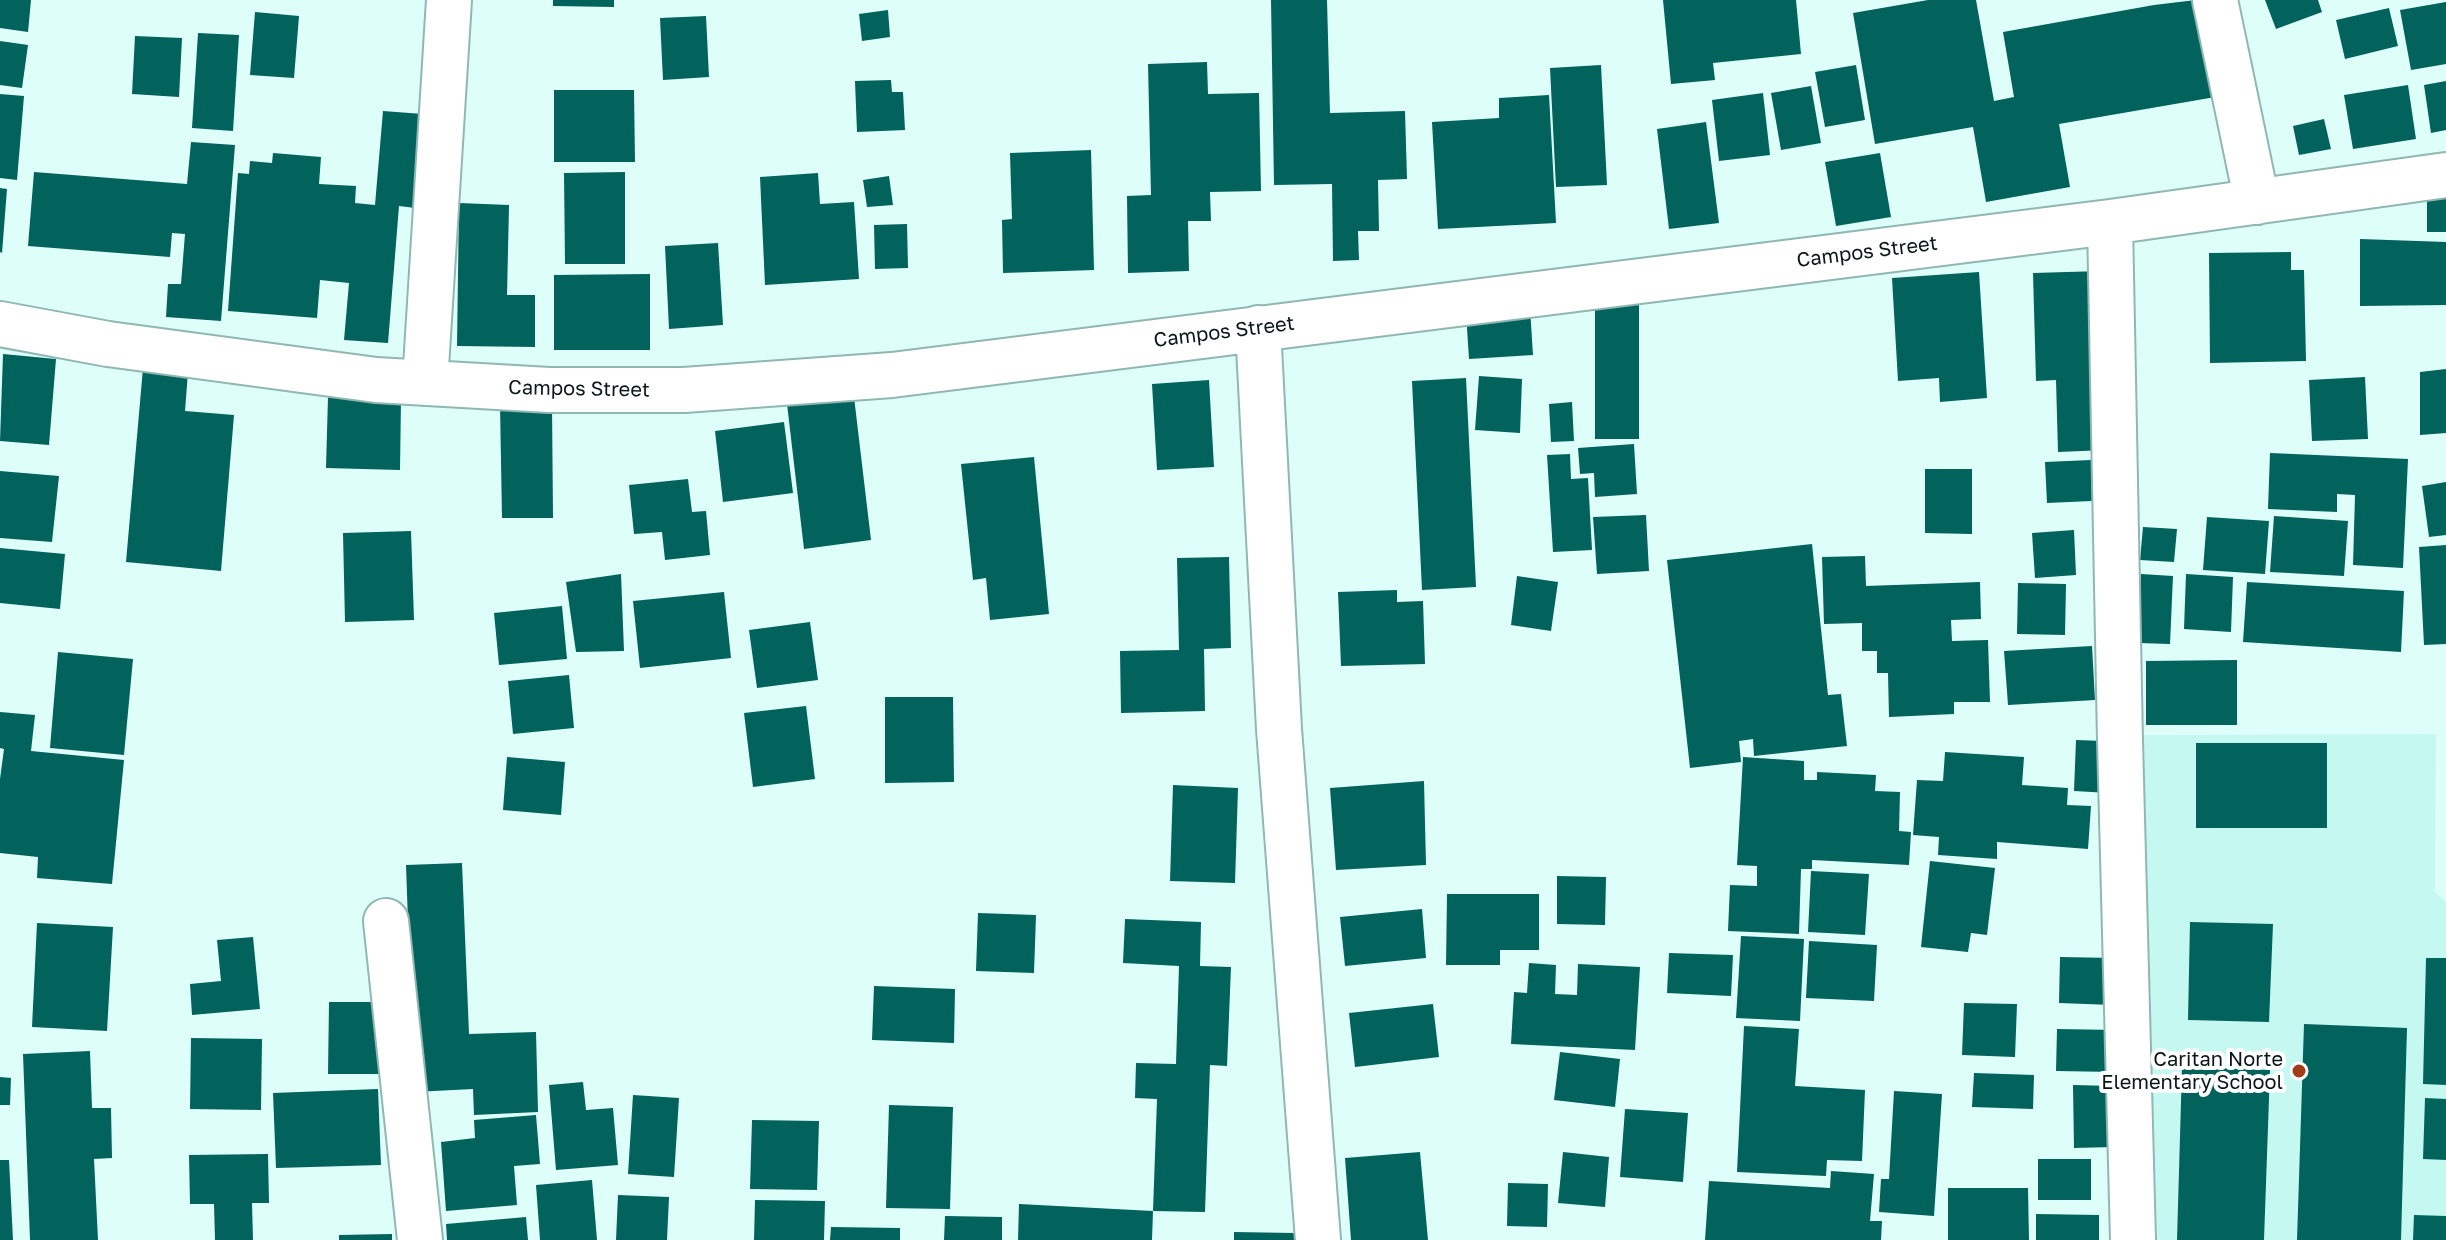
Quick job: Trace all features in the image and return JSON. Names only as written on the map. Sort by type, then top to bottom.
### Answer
[{"type":"street","points":[[425,383],[449,0]]},
{"type":"street","points":[[2215,0],[2257,202]]},
{"type":"street","name":"Campos Street","points":[[0,324],[108,344],[376,380],[549,390],[684,390],[892,375],[2110,222],[2446,175]]},
{"type":"street","points":[[2110,222],[2133,1240]]},
{"type":"street","points":[[1258,328],[1279,729],[1318,1240]]},
{"type":"street","points":[[386,921],[420,1240]]},
{"type":"shaded area","name":"Caritan Norte Elementary School","points":[[2436,734],[2435,892],[2446,902],[2446,1240],[2157,1240],[2143,735]]},
{"type":"building","points":[[0,0],[31,0],[28,32],[0,28]]},
{"type":"building","points":[[553,0],[614,0],[614,7],[553,6]]},
{"type":"building","points":[[1271,0],[1327,0],[1330,113],[1405,111],[1407,179],[1378,180],[1379,231],[1358,231],[1359,260],[1333,261],[1332,184],[1274,185]]},
{"type":"building","points":[[1663,0],[1796,0],[1801,54],[1713,63],[1715,80],[1671,84]]},
{"type":"building","points":[[1928,0],[1976,0],[1994,101],[2014,97],[2003,32],[2196,0],[2227,95],[2059,124],[2070,187],[1986,202],[1973,127],[1875,144],[1853,13]]},
{"type":"building","points":[[2265,0],[2318,0],[2322,12],[2276,29]]},
{"type":"building","points":[[2446,2],[2446,64],[2411,70],[2400,10]]},
{"type":"building","points":[[2389,8],[2398,46],[2345,59],[2336,20]]},
{"type":"building","points":[[888,10],[890,37],[862,41],[859,14]]},
{"type":"building","points":[[255,12],[299,16],[294,78],[250,75]]},
{"type":"building","points":[[706,16],[709,77],[663,80],[660,18]]},
{"type":"building","points":[[198,33],[239,35],[233,131],[192,128]]},
{"type":"building","points":[[135,36],[182,38],[179,97],[132,94]]},
{"type":"building","points":[[0,41],[28,45],[22,88],[0,85]]},
{"type":"building","points":[[1207,62],[1208,94],[1259,93],[1261,191],[1210,192],[1211,221],[1188,221],[1189,271],[1128,273],[1127,196],[1151,195],[1148,64]]},
{"type":"building","points":[[1601,65],[1607,185],[1556,187],[1550,68]]},
{"type":"building","points":[[1856,65],[1865,120],[1825,127],[1815,72]]},
{"type":"building","points":[[891,80],[892,92],[903,92],[905,130],[857,132],[855,81]]},
{"type":"building","points":[[2446,81],[2446,130],[2431,133],[2424,85]]},
{"type":"building","points":[[2408,85],[2416,139],[2353,149],[2344,95]]},
{"type":"building","points":[[1811,86],[1821,143],[1781,150],[1771,93]]},
{"type":"building","points":[[554,90],[634,90],[635,162],[554,162]]},
{"type":"building","points":[[1763,93],[1770,155],[1719,161],[1712,100]]},
{"type":"building","points":[[0,94],[24,96],[17,180],[0,178]]},
{"type":"building","points":[[1549,95],[1556,223],[1438,229],[1432,122],[1499,118],[1499,98]]},
{"type":"building","points":[[383,111],[423,114],[415,208],[399,206],[388,343],[344,340],[349,283],[320,280],[317,318],[228,311],[238,173],[249,174],[250,161],[272,163],[273,153],[321,157],[319,184],[356,186],[355,203],[375,205]]},
{"type":"building","points":[[2324,119],[2331,149],[2299,155],[2293,126]]},
{"type":"building","points":[[1706,122],[1719,223],[1669,229],[1657,129]]},
{"type":"building","points":[[191,142],[235,145],[221,321],[166,317],[168,284],[181,284],[185,234],[172,233],[170,257],[28,246],[34,172],[187,184]]},
{"type":"building","points":[[1091,150],[1094,270],[1003,273],[1002,220],[1012,219],[1010,153]]},
{"type":"building","points":[[1880,153],[1891,217],[1836,226],[1825,162]]},
{"type":"building","points":[[625,172],[625,264],[565,264],[564,173]]},
{"type":"building","points":[[818,173],[820,204],[854,202],[859,279],[765,285],[760,177]]},
{"type":"building","points":[[889,176],[893,205],[867,207],[863,180]]},
{"type":"building","points":[[0,188],[7,189],[2,253],[0,252]]},
{"type":"building","points":[[2427,193],[2446,193],[2446,232],[2427,232]]},
{"type":"building","points":[[459,203],[509,205],[507,295],[535,295],[535,347],[457,346]]},
{"type":"building","points":[[907,224],[908,268],[875,269],[874,225]]},
{"type":"building","points":[[2360,239],[2446,242],[2446,305],[2360,306]]},
{"type":"building","points":[[718,243],[723,325],[669,329],[665,246]]},
{"type":"building","points":[[2291,252],[2291,270],[2304,270],[2306,361],[2210,363],[2209,253]]},
{"type":"building","points":[[2101,271],[2106,450],[2058,452],[2056,380],[2036,381],[2033,273]]},
{"type":"building","points":[[1979,272],[1987,398],[1940,402],[1939,378],[1898,381],[1892,278]]},
{"type":"building","points":[[650,274],[650,350],[554,350],[554,275]]},
{"type":"building","points":[[1595,300],[1639,300],[1639,439],[1595,439]]},
{"type":"building","points":[[1530,308],[1533,355],[1469,359],[1466,313]]},
{"type":"building","points":[[3,354],[56,359],[49,445],[0,441]]},
{"type":"building","points":[[143,368],[188,372],[185,411],[234,415],[221,571],[126,562]]},
{"type":"building","points":[[2446,369],[2446,433],[2420,435],[2420,372]]},
{"type":"building","points":[[1479,376],[1522,379],[1520,433],[1475,430]]},
{"type":"building","points":[[2365,377],[2368,439],[2312,441],[2309,380]]},
{"type":"building","points":[[1466,378],[1476,587],[1422,590],[1412,381]]},
{"type":"building","points":[[1209,380],[1214,467],[1157,470],[1152,384]]},
{"type":"building","points":[[328,397],[401,399],[400,470],[326,468]]},
{"type":"building","points":[[854,397],[871,540],[804,549],[787,404]]},
{"type":"building","points":[[1572,402],[1574,441],[1551,442],[1549,404]]},
{"type":"building","points":[[552,404],[553,518],[502,518],[500,405]]},
{"type":"building","points":[[784,422],[793,493],[723,502],[715,431]]},
{"type":"building","points":[[1634,444],[1637,494],[1595,497],[1594,473],[1580,474],[1578,448]]},
{"type":"building","points":[[2270,453],[2408,459],[2403,568],[2353,565],[2355,495],[2337,494],[2337,512],[2268,509]]},
{"type":"building","points":[[1570,454],[1571,479],[1588,478],[1592,550],[1553,552],[1547,455]]},
{"type":"building","points":[[1034,457],[1049,614],[990,620],[986,578],[973,580],[961,464]]},
{"type":"building","points":[[2091,460],[2092,501],[2047,503],[2045,462]]},
{"type":"building","points":[[1925,469],[1972,469],[1972,534],[1925,533]]},
{"type":"building","points":[[0,471],[59,476],[52,542],[0,538]]},
{"type":"building","points":[[688,479],[692,512],[706,511],[710,555],[665,560],[662,532],[634,534],[629,485]]},
{"type":"building","points":[[2446,482],[2446,535],[2429,537],[2422,486]]},
{"type":"building","points":[[1646,515],[1649,571],[1597,574],[1593,517]]},
{"type":"building","points":[[2274,516],[2348,521],[2344,576],[2270,572]]},
{"type":"building","points":[[2207,517],[2269,521],[2265,574],[2203,570]]},
{"type":"building","points":[[2143,527],[2177,529],[2174,562],[2140,560]]},
{"type":"building","points":[[2074,530],[2076,575],[2035,578],[2032,533]]},
{"type":"building","points":[[411,531],[414,620],[345,622],[343,533]]},
{"type":"building","points":[[1812,544],[1828,695],[1841,694],[1847,746],[1754,756],[1753,739],[1739,741],[1741,762],[1690,768],[1667,560]]},
{"type":"building","points":[[2446,545],[2446,644],[2424,645],[2419,547]]},
{"type":"building","points":[[0,548],[65,554],[60,609],[0,603]]},
{"type":"building","points":[[1865,556],[1866,586],[1980,582],[1981,619],[1951,620],[1952,641],[1988,640],[1990,702],[1954,702],[1954,714],[1889,717],[1888,673],[1877,673],[1877,651],[1862,651],[1862,623],[1824,624],[1822,557]]},
{"type":"building","points":[[1229,557],[1231,648],[1204,649],[1205,711],[1121,713],[1120,651],[1179,650],[1177,558]]},
{"type":"building","points":[[621,574],[624,651],[576,652],[566,582]]},
{"type":"building","points":[[2141,574],[2173,576],[2170,644],[2138,643]]},
{"type":"building","points":[[2186,574],[2233,577],[2231,632],[2184,629]]},
{"type":"building","points":[[1517,576],[1558,582],[1551,631],[1511,625]]},
{"type":"building","points":[[2247,582],[2404,591],[2401,652],[2243,642]]},
{"type":"building","points":[[2018,583],[2066,584],[2065,635],[2017,634]]},
{"type":"building","points":[[1397,590],[1397,602],[1423,601],[1425,664],[1341,666],[1338,592]]},
{"type":"building","points":[[724,592],[731,658],[640,668],[633,601]]},
{"type":"building","points":[[562,606],[567,659],[499,665],[494,613]]},
{"type":"building","points":[[810,622],[818,680],[757,688],[749,630]]},
{"type":"building","points":[[2092,646],[2095,700],[2008,705],[2004,651]]},
{"type":"building","points":[[58,652],[133,659],[124,755],[50,748]]},
{"type":"building","points":[[2237,660],[2237,725],[2146,725],[2146,661]]},
{"type":"building","points":[[569,675],[574,728],[513,734],[508,681]]},
{"type":"building","points":[[885,697],[953,697],[954,782],[885,783]]},
{"type":"building","points":[[806,706],[815,779],[753,787],[744,713]]},
{"type":"building","points":[[0,712],[35,715],[31,751],[124,760],[112,884],[37,878],[38,857],[0,853],[0,779],[4,749],[0,748]]},
{"type":"building","points":[[2076,740],[2103,741],[2109,793],[2074,791]]},
{"type":"building","points":[[2196,743],[2327,743],[2327,828],[2196,828]]},
{"type":"building","points":[[1945,752],[2024,757],[2022,785],[2068,788],[2067,805],[2091,806],[2088,849],[1997,842],[1997,859],[1938,855],[1939,837],[1913,835],[1917,780],[1943,781]]},
{"type":"building","points":[[507,757],[565,762],[561,815],[503,810]]},
{"type":"building","points":[[1743,757],[1804,761],[1804,780],[1817,780],[1817,772],[1876,775],[1875,791],[1900,792],[1899,831],[1911,832],[1909,865],[1812,860],[1812,869],[1801,869],[1799,934],[1728,931],[1730,885],[1757,886],[1757,866],[1737,865]]},
{"type":"building","points":[[1424,781],[1426,865],[1336,870],[1330,788]]},
{"type":"building","points":[[1173,785],[1238,788],[1235,883],[1170,881]]},
{"type":"building","points":[[1930,861],[1995,868],[1987,935],[1971,933],[1968,952],[1921,947]]},
{"type":"building","points":[[462,863],[469,1034],[536,1032],[538,1112],[474,1115],[473,1089],[414,1092],[406,865]]},
{"type":"building","points":[[1811,871],[1869,874],[1865,935],[1808,932]]},
{"type":"building","points":[[1557,876],[1606,877],[1605,925],[1557,924]]},
{"type":"building","points":[[1447,894],[1539,894],[1539,950],[1500,950],[1500,965],[1446,965]]},
{"type":"building","points":[[1422,909],[1426,958],[1345,966],[1340,917]]},
{"type":"building","points":[[978,913],[1036,915],[1034,973],[976,971]]},
{"type":"building","points":[[1125,919],[1201,922],[1200,966],[1231,967],[1227,1066],[1210,1065],[1205,1212],[1153,1211],[1157,1099],[1135,1098],[1136,1063],[1176,1064],[1179,966],[1123,963]]},
{"type":"building","points":[[2190,922],[2273,924],[2269,1022],[2188,1020]]},
{"type":"building","points":[[37,923],[113,927],[107,1031],[32,1027]]},
{"type":"building","points":[[1741,936],[1804,939],[1800,1021],[1736,1018]]},
{"type":"building","points":[[253,937],[260,1009],[192,1015],[190,984],[221,981],[217,940]]},
{"type":"building","points":[[1809,941],[1877,945],[1874,1001],[1806,998]]},
{"type":"building","points":[[1669,953],[1733,955],[1731,996],[1667,993]]},
{"type":"building","points":[[2060,957],[2115,958],[2113,1005],[2059,1003]]},
{"type":"building","points":[[2426,958],[2446,958],[2446,1085],[2423,1084]]},
{"type":"building","points":[[1529,963],[1556,965],[1555,994],[1577,995],[1578,964],[1640,967],[1635,1050],[1511,1044],[1514,992],[1527,993]]},
{"type":"building","points":[[874,986],[955,989],[954,1043],[872,1040]]},
{"type":"building","points":[[329,1002],[382,1002],[381,1074],[328,1074]]},
{"type":"building","points":[[1964,1003],[2017,1004],[2015,1057],[1962,1055]]},
{"type":"building","points":[[1433,1004],[1439,1057],[1355,1067],[1349,1013]]},
{"type":"building","points":[[2304,1024],[2407,1028],[2401,1240],[2297,1240]]},
{"type":"building","points":[[1744,1026],[1799,1029],[1795,1086],[1865,1090],[1862,1161],[1827,1160],[1826,1176],[1737,1172]]},
{"type":"building","points":[[2057,1029],[2117,1030],[2115,1072],[2056,1071]]},
{"type":"building","points":[[191,1038],[262,1039],[261,1110],[190,1109]]},
{"type":"building","points":[[90,1051],[92,1108],[111,1108],[112,1158],[94,1159],[98,1240],[30,1240],[23,1054]]},
{"type":"building","points":[[1560,1052],[1620,1059],[1615,1107],[1554,1100]]},
{"type":"building","points":[[2182,1067],[2270,1070],[2264,1240],[2177,1240]]},
{"type":"building","points":[[1974,1073],[2034,1075],[2033,1109],[1972,1107]]},
{"type":"building","points":[[0,1077],[11,1078],[10,1105],[0,1105]]},
{"type":"building","points":[[583,1082],[586,1110],[613,1108],[618,1165],[556,1170],[549,1085]]},
{"type":"building","points":[[2073,1085],[2113,1086],[2113,1147],[2074,1148]]},
{"type":"building","points":[[378,1089],[381,1165],[276,1168],[273,1093]]},
{"type":"building","points":[[1894,1091],[1942,1094],[1934,1216],[1879,1212],[1881,1179],[1889,1179]]},
{"type":"building","points":[[633,1095],[679,1098],[674,1177],[628,1174]]},
{"type":"building","points":[[2425,1098],[2446,1099],[2446,1160],[2423,1159]]},
{"type":"building","points":[[889,1105],[953,1107],[950,1209],[886,1208]]},
{"type":"building","points":[[1625,1109],[1688,1113],[1683,1182],[1620,1177]]},
{"type":"building","points":[[536,1115],[540,1164],[514,1166],[517,1205],[446,1211],[441,1142],[475,1138],[474,1120]]},
{"type":"building","points":[[752,1120],[819,1121],[817,1190],[750,1189]]},
{"type":"building","points":[[1420,1152],[1428,1240],[1351,1240],[1345,1158]]},
{"type":"building","points":[[1563,1152],[1609,1157],[1605,1207],[1558,1203]]},
{"type":"building","points":[[268,1154],[269,1203],[252,1203],[253,1240],[215,1240],[214,1204],[190,1204],[189,1155]]},
{"type":"building","points":[[2038,1159],[2091,1159],[2091,1200],[2038,1200]]},
{"type":"building","points":[[0,1160],[9,1160],[13,1240],[0,1240]]},
{"type":"building","points":[[1831,1171],[1874,1174],[1870,1221],[1882,1221],[1881,1240],[1705,1240],[1709,1181],[1830,1188]]},
{"type":"building","points":[[592,1180],[597,1240],[540,1240],[536,1185]]},
{"type":"building","points":[[1508,1183],[1548,1184],[1547,1227],[1507,1226]]},
{"type":"building","points":[[1948,1188],[2028,1188],[2029,1240],[1948,1240]]},
{"type":"building","points":[[618,1195],[669,1197],[667,1240],[616,1240]]},
{"type":"building","points":[[755,1200],[825,1201],[824,1240],[754,1240]]},
{"type":"building","points":[[1019,1204],[1153,1211],[1152,1240],[1018,1240]]},
{"type":"building","points":[[2036,1214],[2099,1215],[2099,1240],[2036,1240]]},
{"type":"building","points":[[2414,1215],[2446,1216],[2446,1240],[2413,1240]]},
{"type":"building","points":[[945,1216],[1002,1217],[1002,1240],[944,1240]]},
{"type":"building","points":[[526,1217],[528,1240],[447,1240],[446,1224]]},
{"type":"building","points":[[831,1227],[900,1228],[900,1240],[830,1240]]},
{"type":"building","points":[[1234,1232],[1294,1233],[1294,1240],[1234,1240]]},
{"type":"building","points":[[392,1234],[392,1240],[339,1240],[339,1235]]},
{"type":"place","name":"Caritan Norte Elementary School","points":[[2299,1071]]}]
